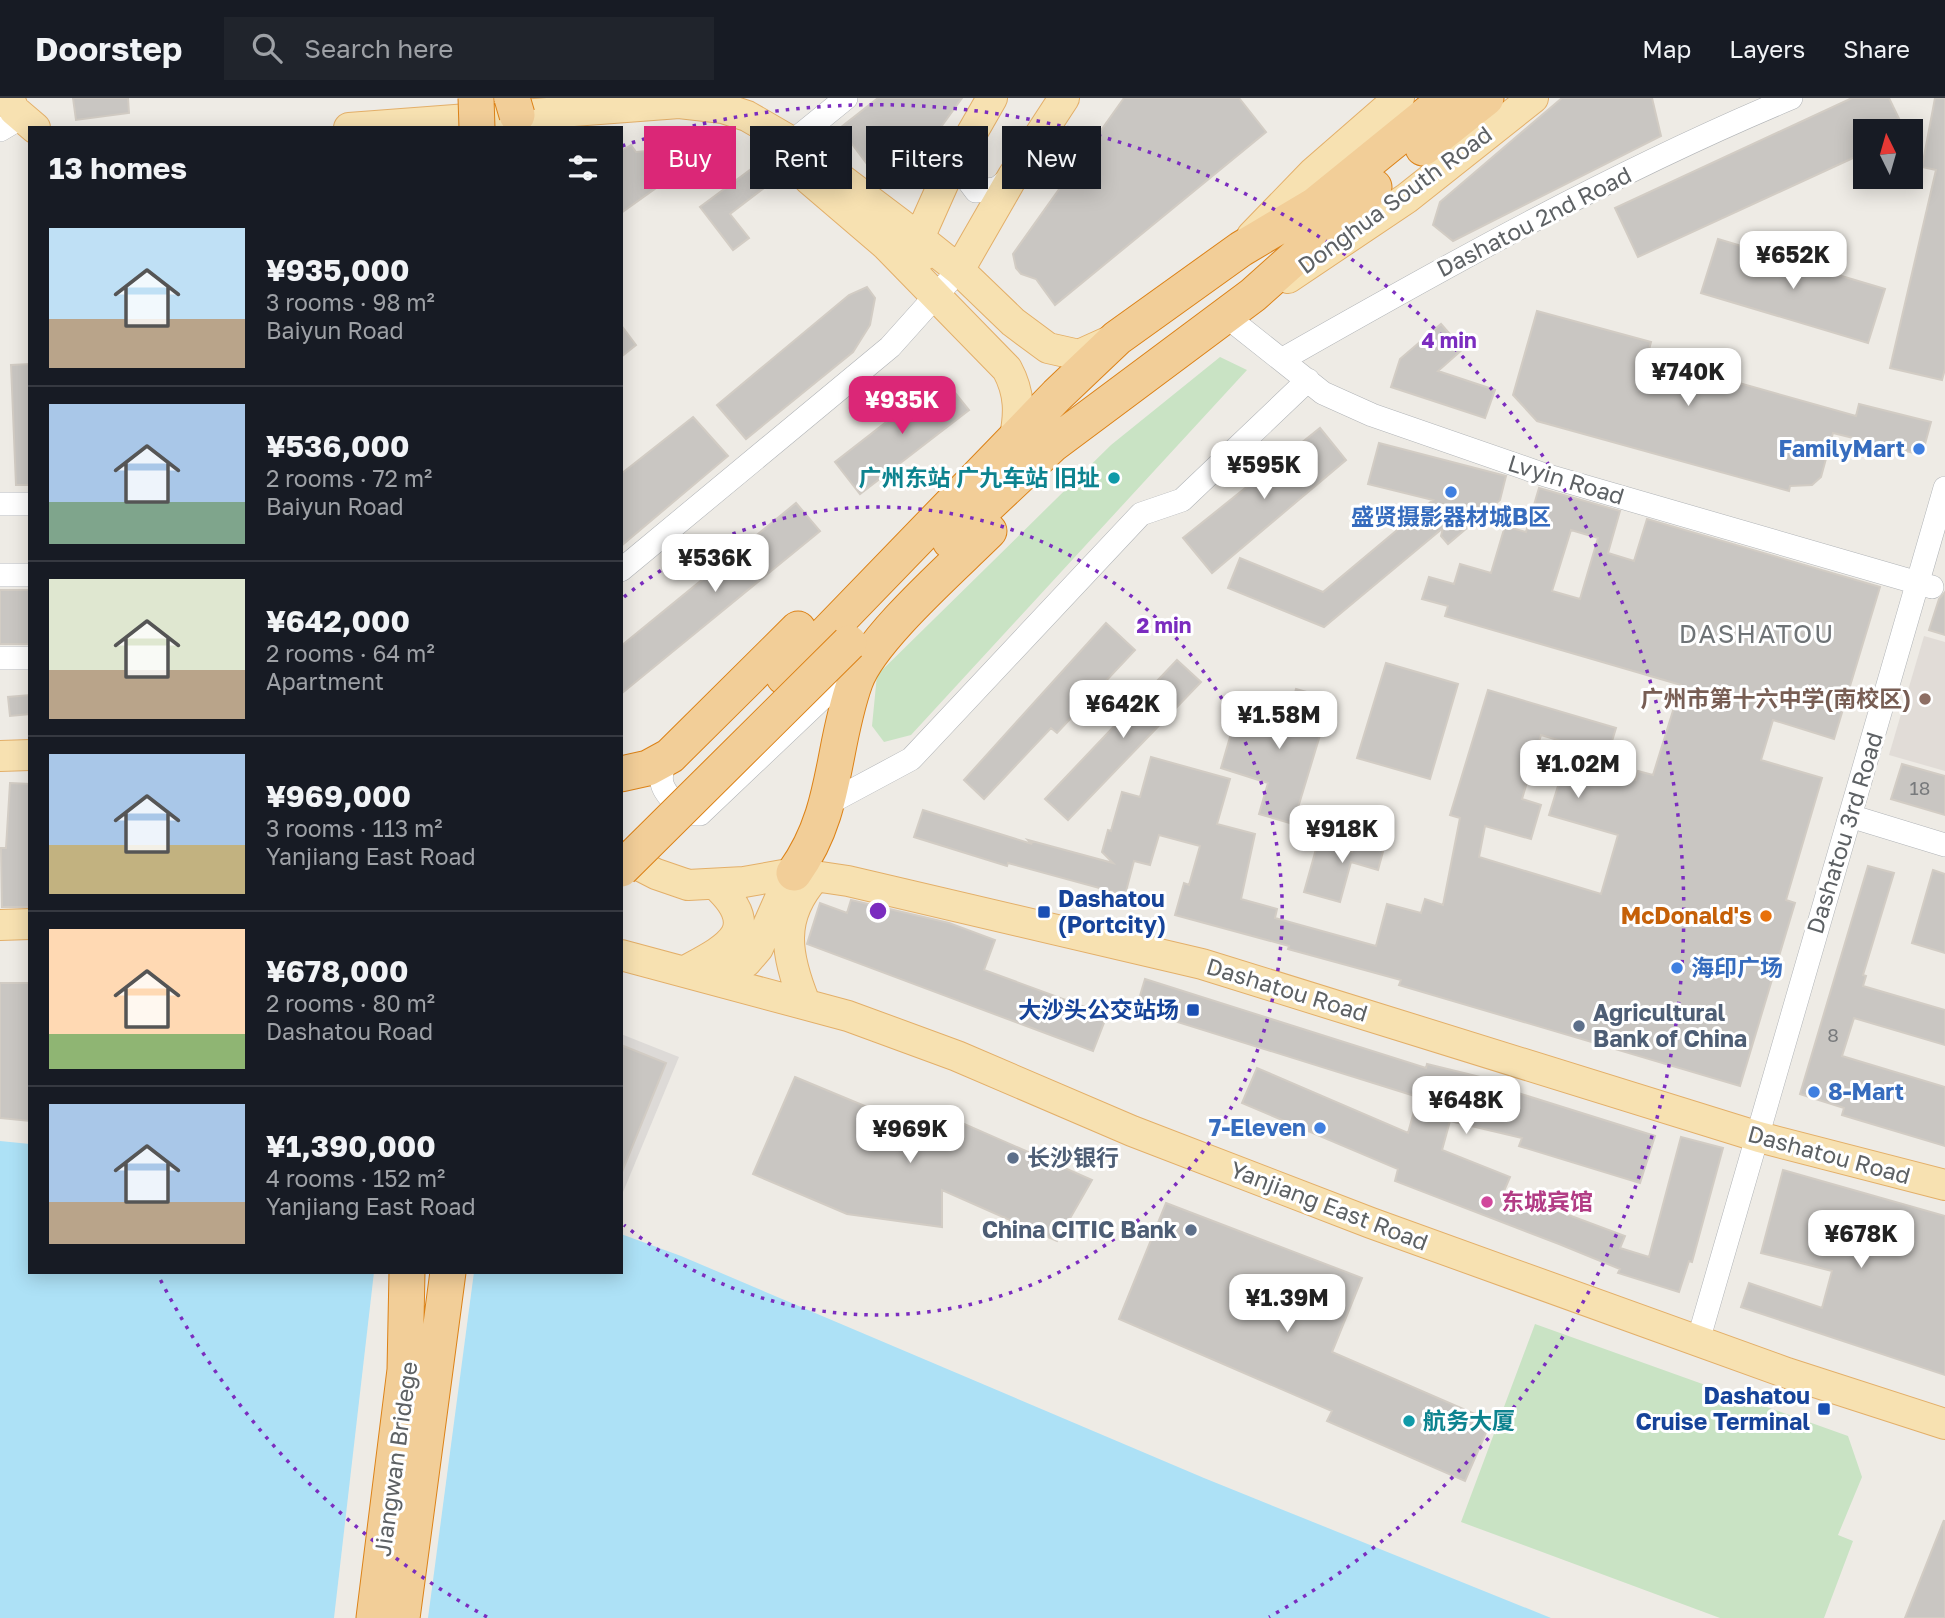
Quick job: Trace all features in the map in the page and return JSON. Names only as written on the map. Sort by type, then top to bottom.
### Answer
[{"type":"highway","points":[[476,98],[477,126]]},
{"type":"highway","points":[[623,833],[784,677],[1016,430],[1116,338],[1241,248],[1315,205],[1447,98]]},
{"type":"highway","points":[[623,867],[859,648],[1025,468],[1253,295],[1322,231],[1486,98]]},
{"type":"highway","points":[[623,774],[631,774],[670,756],[961,467],[1016,430]]},
{"type":"highway","points":[[804,875],[810,851],[829,803],[855,681],[859,648]]},
{"type":"highway","name":"Jiangwan Bridege","points":[[374,1618],[407,1345],[432,1282]]},
{"type":"highway","name":"Jiangwan Bridege","points":[[402,1618],[432,1282]]},
{"type":"main road","points":[[975,126],[992,98]]},
{"type":"main road","points":[[1046,126],[1064,98]]},
{"type":"main road","points":[[1241,248],[1284,200],[1399,98]]},
{"type":"main road","name":"Donghua South Road","points":[[1253,295],[1340,245],[1407,198],[1533,98]]},
{"type":"main road","points":[[366,126],[526,106],[703,104],[747,116],[764,126]]},
{"type":"main road","points":[[11,121],[28,145]]},
{"type":"main road","points":[[607,126],[701,121],[742,133],[837,200],[886,245],[1007,369],[1015,384],[1016,430]]},
{"type":"main road","points":[[852,187],[959,270],[1013,322],[1048,348],[1079,355],[1116,338]]},
{"type":"main road","points":[[934,296],[919,238],[942,189]]},
{"type":"main road","points":[[959,270],[1006,189]]},
{"type":"main road","points":[[0,756],[28,755]]},
{"type":"main road","name":"Dashatou Road","points":[[623,857],[656,874],[688,885],[804,875],[1012,918],[1202,964],[1759,1137],[1945,1185]]},
{"type":"main road","points":[[717,979],[746,962],[758,948],[804,875]]},
{"type":"main road","points":[[804,875],[804,889],[795,907],[789,933],[791,970],[805,1003]]},
{"type":"main road","points":[[685,971],[730,945],[737,935],[739,922],[734,907],[715,884]]},
{"type":"main road","points":[[0,925],[28,925]]},
{"type":"main road","name":"Yanjiang East Road","points":[[623,956],[805,1003],[957,1056],[1132,1131],[1371,1223],[1698,1341],[1945,1424]]},
{"type":"street","points":[[812,126],[846,98]]},
{"type":"street","name":"Dashatou 2nd Road","points":[[1283,359],[1457,260],[1729,124],[1791,98]]},
{"type":"street","points":[[974,189],[996,189],[1002,184]]},
{"type":"street","points":[[623,568],[880,355],[959,270]]},
{"type":"street","name":"Lvyin Road","points":[[1226,316],[1323,393],[1372,415],[1545,475],[1925,585]]},
{"type":"street","points":[[829,803],[911,759],[1141,514],[1182,500],[1308,380]]},
{"type":"street","name":"Dashatou 3rd Road","points":[[1698,1341],[1759,1137],[1769,1087],[1857,818],[1925,585],[1945,488]]},
{"type":"street","points":[[0,505],[28,504]]},
{"type":"street","name":"Dashatou 3rd Road","points":[[1925,585],[1945,544]]},
{"type":"street","points":[[0,575],[28,575]]},
{"type":"street","points":[[670,756],[662,768],[662,786],[686,814],[700,814],[794,728],[859,648]]},
{"type":"street","points":[[0,658],[28,658]]},
{"type":"street","points":[[1857,818],[1945,845]]},
{"type":"shaded area","name":"广州市第十六中学(南校区)","points":[[1924,636],[1945,642],[1945,771],[1889,755]]},
{"type":"shaded area","points":[[623,1035],[679,1057],[623,1192]]},
{"type":"green space","points":[[1220,357],[1247,370],[911,735],[884,742],[872,726],[877,675],[1111,445]]},
{"type":"green space","points":[[1535,1324],[1848,1436],[1862,1477],[1838,1535],[1853,1541],[1824,1618],[1720,1618],[1461,1522]]},
{"type":"water","points":[[0,1141],[28,1144],[28,1274],[623,1274],[623,1235],[681,1256],[1204,1478],[1551,1618],[0,1618]]},
{"type":"pier","points":[[374,1274],[474,1274],[428,1618],[334,1618]]},
{"type":"building","points":[[73,98],[128,98],[129,113],[76,120]]},
{"type":"building","points":[[878,98],[962,98],[942,126],[866,126],[866,163],[852,144],[852,126],[843,126]]},
{"type":"building","points":[[1124,98],[1239,98],[1266,132],[1055,305],[1036,279],[1021,274],[1016,268],[1013,254],[1059,189],[1101,189],[1101,130]]},
{"type":"building","points":[[1562,98],[1652,98],[1661,136],[1453,241],[1433,225],[1440,202]]},
{"type":"building","points":[[1852,98],[1889,98],[1899,119],[1853,119],[1853,158],[1638,257],[1615,208]]},
{"type":"building","points":[[1935,98],[1945,98],[1945,369],[1942,380],[1890,368],[1936,170],[1923,167]]},
{"type":"building","points":[[631,145],[636,152],[644,151],[644,189],[655,189],[623,212],[623,150]]},
{"type":"building","points":[[750,170],[750,189],[763,189],[730,214],[749,238],[733,250],[700,207],[724,189],[736,189],[736,180]]},
{"type":"building","points":[[1718,239],[1885,289],[1868,343],[1701,293]]},
{"type":"building","points":[[867,287],[875,298],[870,325],[853,352],[746,439],[717,405],[849,295]]},
{"type":"building","points":[[1537,311],[1651,342],[1647,357],[1856,416],[1859,404],[1931,422],[1922,455],[1833,433],[1821,477],[1812,485],[1790,486],[1789,491],[1537,421],[1513,395]]},
{"type":"building","points":[[1441,324],[1463,349],[1438,371],[1495,390],[1485,418],[1391,387],[1400,359]]},
{"type":"building","points":[[623,328],[636,345],[623,355]]},
{"type":"building","points":[[28,364],[28,485],[16,485],[11,365]]},
{"type":"building","points":[[943,378],[969,410],[860,494],[835,462]]},
{"type":"building","points":[[693,417],[728,456],[623,544],[623,472]]},
{"type":"building","points":[[1320,428],[1346,460],[1212,573],[1183,538]]},
{"type":"building","points":[[1379,443],[1506,476],[1500,500],[1448,544],[1441,536],[1443,528],[1324,627],[1228,588],[1240,558],[1323,592],[1433,500],[1368,484]]},
{"type":"building","points":[[1539,488],[1620,511],[1608,553],[1634,561],[1647,519],[1880,587],[1834,739],[1773,720],[1761,760],[1822,778],[1786,900],[1795,903],[1740,1086],[1399,985],[1401,980],[1288,949],[1289,946],[1175,915],[1184,883],[1189,885],[1200,846],[1159,835],[1150,865],[1134,861],[1125,895],[1008,863],[1007,866],[914,837],[923,810],[1032,844],[1028,840],[1113,863],[1102,852],[1108,830],[1111,831],[1122,792],[1140,797],[1151,757],[1230,779],[1217,824],[1255,834],[1241,899],[1277,909],[1275,918],[1376,946],[1387,904],[1421,913],[1425,899],[1443,905],[1460,818],[1450,815],[1488,690],[1616,728],[1603,771],[1636,780],[1638,771],[1653,775],[1681,685],[1445,616],[1448,606],[1422,599],[1429,577],[1454,584],[1460,564],[1491,573],[1505,526],[1526,532]],"holes":[[[1571,530],[1598,538],[1580,599],[1552,591]],[[1541,735],[1571,744],[1549,815],[1618,835],[1601,894],[1479,857],[1485,826],[1531,839],[1541,805],[1522,799]]]},
{"type":"building","points":[[796,503],[820,531],[623,692],[623,644]]},
{"type":"building","points":[[0,590],[28,590],[28,644],[0,644]]},
{"type":"building","points":[[1945,592],[1945,635],[1929,630],[1939,599]]},
{"type":"building","points":[[1106,623],[1135,650],[1057,733],[1051,728],[984,799],[964,780]]},
{"type":"building","points":[[1177,660],[1201,682],[1068,820],[1045,799]]},
{"type":"building","points":[[1386,663],[1458,684],[1430,779],[1357,758]]},
{"type":"building","points":[[1296,689],[1331,699],[1293,824],[1259,814],[1268,783],[1221,768],[1237,713],[1265,722],[1270,705],[1290,711]]},
{"type":"building","points":[[28,695],[28,714],[10,716],[8,697]]},
{"type":"building","points":[[1902,764],[1945,776],[1945,815],[1891,799]]},
{"type":"building","points":[[10,783],[28,784],[28,907],[2,907],[1,848],[6,848]]},
{"type":"building","points":[[1358,830],[1387,837],[1378,870],[1351,862],[1340,902],[1304,892],[1318,842],[1352,852]]},
{"type":"building","points":[[1868,866],[1894,873],[1863,975],[1866,976],[1863,986],[1945,1010],[1945,1045],[1854,1018],[1842,1056],[1945,1087],[1945,1146],[1842,1115],[1844,1108],[1800,1094]]},
{"type":"building","points":[[1933,870],[1945,874],[1945,953],[1912,943]]},
{"type":"building","points":[[851,900],[949,923],[995,940],[984,970],[1107,1015],[1093,1051],[807,944],[820,903],[847,913]]},
{"type":"building","points":[[1145,979],[1426,1068],[1427,1064],[1517,1086],[1515,1092],[1655,1136],[1640,1183],[1519,1146],[1522,1138],[1450,1121],[1442,1150],[1510,1177],[1504,1191],[1625,1236],[1620,1248],[1649,1257],[1681,1137],[1723,1148],[1692,1262],[1689,1261],[1679,1292],[1618,1273],[1620,1269],[1395,1181],[1398,1169],[1242,1103],[1257,1068],[1408,1133],[1418,1097],[1136,1009]]},
{"type":"building","points":[[0,983],[28,983],[28,1121],[0,1118]]},
{"type":"building","points":[[623,1046],[666,1063],[623,1170]]},
{"type":"building","points":[[795,1077],[920,1129],[928,1108],[1092,1180],[1057,1241],[942,1190],[942,1227],[847,1214],[753,1174]]},
{"type":"building","points":[[1783,1170],[1945,1216],[1945,1375],[1741,1307],[1749,1283],[1822,1308],[1832,1271],[1761,1253]]},
{"type":"building","points":[[1166,1203],[1362,1278],[1332,1352],[1491,1421],[1465,1481],[1327,1421],[1332,1411],[1119,1319]]},
{"type":"building","points":[[1944,1520],[1945,1618],[1905,1618]]},
{"type":"place","name":"FamilyMart","points":[[1919,449]]},
{"type":"place","name":"广州东站 广九车站 旧址","points":[[1114,478]]},
{"type":"place","name":"盛贤摄影器材城B区","points":[[1451,492]]},
{"type":"place","name":"广州市第十六中学(南校区)","points":[[1925,699]]},
{"type":"place","name":"Dashatou (Portcity)","points":[[1044,912]]},
{"type":"place","name":"McDonald's","points":[[1766,916]]},
{"type":"place","name":"海印广场","points":[[1677,968]]},
{"type":"place","name":"大沙头公交站场","points":[[1193,1010]]},
{"type":"place","name":"Agricultural Bank of China","points":[[1579,1026]]},
{"type":"place","name":"8-Mart","points":[[1814,1092]]},
{"type":"place","name":"7-Eleven","points":[[1320,1128]]},
{"type":"place","name":"长沙银行","points":[[1013,1158]]},
{"type":"place","name":"东城宾馆","points":[[1487,1202]]},
{"type":"place","name":"China CITIC Bank","points":[[1191,1230]]},
{"type":"place","name":"Dashatou Cruise Terminal","points":[[1824,1409]]},
{"type":"place","name":"航务大厦","points":[[1409,1421]]},
{"type":"district","name":"DASHATOU","points":[[1757,634]]}]
